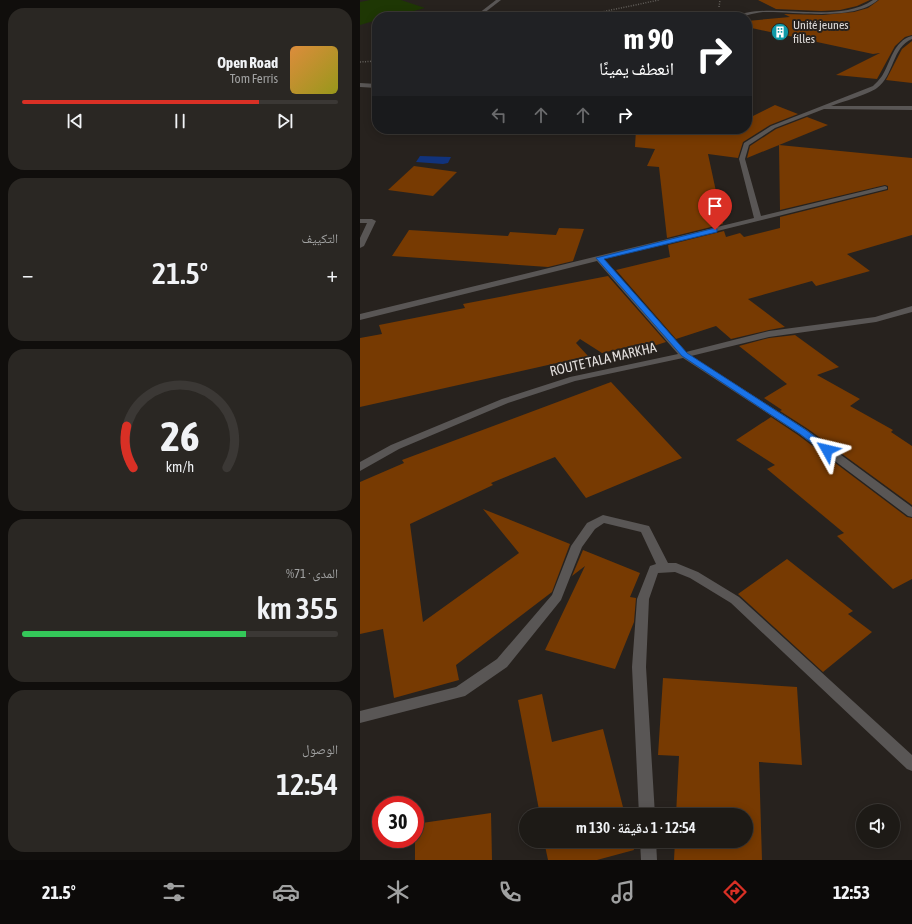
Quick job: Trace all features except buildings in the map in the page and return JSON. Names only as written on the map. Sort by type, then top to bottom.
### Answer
[{"type":"street","points":[[483,12],[499,0]]},
{"type":"street","points":[[752,12],[818,12],[853,9],[867,6],[876,0]]},
{"type":"street","points":[[758,219],[742,160],[746,144],[773,127],[874,86],[884,77],[902,43],[908,38],[912,37]]},
{"type":"street","points":[[360,85],[372,86]]},
{"type":"street","points":[[820,108],[912,108]]},
{"type":"street","points":[[360,317],[885,188]]},
{"type":"street","points":[[360,221],[372,221],[360,246]]},
{"type":"street","points":[[599,258],[684,354],[803,432],[912,513]]},
{"type":"street","name":"ROUTE TALA MARKHA","points":[[360,467],[395,448],[505,401],[573,379],[769,334],[876,319],[912,309]]},
{"type":"street","points":[[360,717],[460,692],[502,663],[557,597],[577,546],[591,526],[597,522],[603,520],[645,529],[664,568]]},
{"type":"street","points":[[647,808],[640,667],[643,599],[654,569],[676,567],[694,575],[735,600],[912,764]]},
{"type":"street","points":[[648,848],[649,860]]},
{"type":"path","points":[[602,12],[659,0]]},
{"type":"path","points":[[360,62],[372,61]]},
{"type":"green space","points":[[370,0],[401,0],[425,8],[410,12],[372,12],[372,21],[360,25],[360,2]]},
{"type":"water","points":[[420,156],[451,157],[448,163],[443,164],[416,162]]},
{"type":"place","name":"Unité jeunes filles","points":[[780,32]]},
{"type":"route","points":[[715,230],[599,258],[684,354],[803,432],[827,450]]}]
